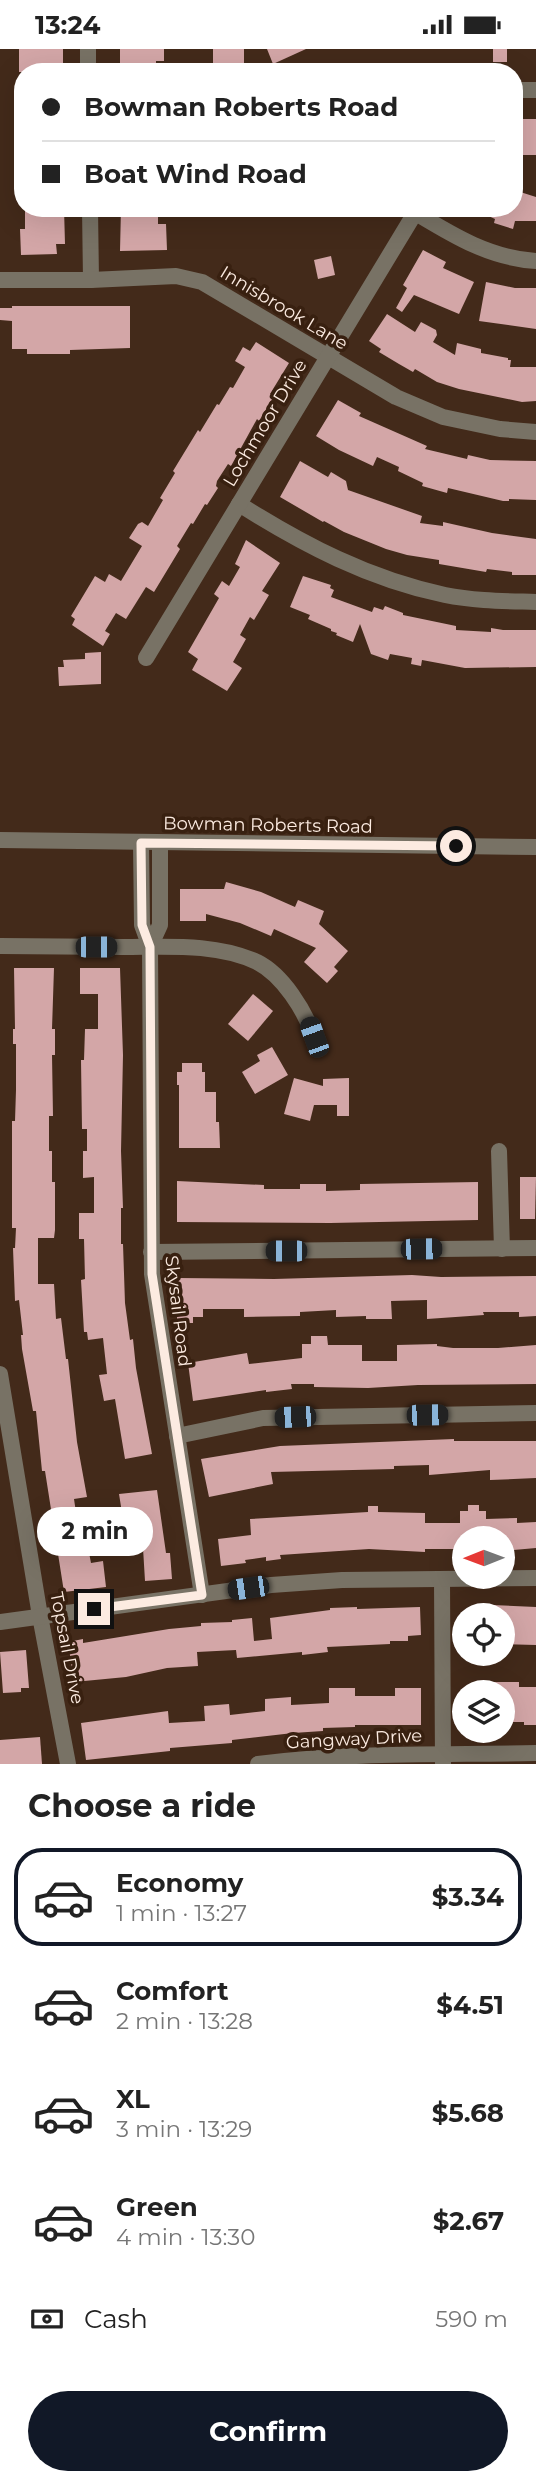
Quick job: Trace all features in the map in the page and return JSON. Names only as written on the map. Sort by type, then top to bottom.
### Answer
[{"type":"street","points":[[90,217],[91,281]]},
{"type":"street","name":"Lochmoor Drive","points":[[146,658],[413,217]]},
{"type":"street","points":[[427,217],[468,243],[496,255],[536,261]]},
{"type":"street","name":"Innisbrook Lane","points":[[0,280],[91,281],[176,276],[202,282],[396,397],[443,417],[500,429],[536,432]]},
{"type":"street","points":[[239,504],[297,540],[351,566],[400,583],[446,595],[494,601],[536,602]]},
{"type":"street","name":"Bowman Roberts Road","points":[[0,841],[536,847]]},
{"type":"street","name":"Skysail Road","points":[[141,843],[142,925],[150,947],[151,1252],[155,1299],[202,1595]]},
{"type":"street","name":"Skysail Road","points":[[150,947],[160,925],[160,843]]},
{"type":"street","points":[[0,946],[215,950],[259,963],[289,991],[306,1016],[314,1037]]},
{"type":"street","points":[[499,1151],[502,1248]]},
{"type":"street","points":[[151,1252],[536,1248]]},
{"type":"street","name":"Topsail Drive","points":[[0,1374],[40,1616],[68,1764]]},
{"type":"street","points":[[177,1436],[263,1418],[536,1413]]},
{"type":"street","points":[[0,1622],[271,1585],[330,1581],[536,1578]]},
{"type":"street","points":[[442,1579],[443,1759]]},
{"type":"street","name":"Gangway Drive","points":[[258,1764],[313,1757],[443,1759],[536,1753]]},
{"type":"building","points":[[19,49],[63,49],[63,63],[19,63]]},
{"type":"building","points":[[120,49],[164,49],[164,61],[120,63]]},
{"type":"building","points":[[213,49],[244,49],[244,63],[213,63]]},
{"type":"building","points":[[267,49],[306,49],[275,63],[273,63]]},
{"type":"building","points":[[493,49],[507,49],[507,62],[493,62]]},
{"type":"building","points":[[523,119],[536,119],[536,155],[523,155]]},
{"type":"building","points":[[523,193],[536,197],[536,221],[515,221],[513,229],[494,223],[495,219],[491,217],[523,217]]},
{"type":"building","points":[[25,217],[64,217],[65,244],[56,244],[57,254],[21,255],[20,229],[25,229]]},
{"type":"building","points":[[121,217],[158,217],[158,224],[166,224],[167,250],[120,251]]},
{"type":"building","points":[[423,250],[446,262],[443,268],[474,282],[459,314],[414,295],[402,312],[396,308],[407,288],[403,285]]},
{"type":"building","points":[[331,256],[335,275],[318,279],[314,260]]},
{"type":"building","points":[[486,282],[515,288],[536,288],[536,329],[479,321]]},
{"type":"building","points":[[130,306],[130,348],[70,350],[70,354],[27,354],[27,349],[12,349],[12,321],[0,320],[0,308]]},
{"type":"building","points":[[387,314],[415,332],[421,322],[436,330],[437,335],[433,342],[455,355],[457,343],[481,349],[481,353],[508,358],[511,360],[510,367],[536,367],[536,401],[522,402],[459,389],[399,364],[379,352],[381,349],[369,341]]},
{"type":"building","points":[[256,342],[289,363],[270,394],[274,396],[259,421],[257,419],[231,466],[228,464],[217,481],[218,488],[207,505],[205,504],[193,524],[191,523],[177,546],[180,549],[154,592],[146,587],[126,619],[116,613],[105,631],[110,634],[103,646],[72,625],[75,619],[71,616],[95,576],[105,582],[109,574],[121,581],[142,546],[129,538],[138,524],[142,522],[148,526],[163,500],[160,498],[175,473],[173,471],[198,430],[200,432],[230,387],[233,388],[245,367],[235,361],[243,347],[250,351]]},
{"type":"building","points":[[338,400],[361,413],[359,416],[427,446],[425,449],[467,459],[468,455],[490,460],[536,461],[536,500],[503,501],[448,488],[447,493],[422,486],[423,483],[398,471],[399,467],[377,457],[373,466],[339,450],[316,436]]},
{"type":"building","points":[[300,461],[328,477],[331,472],[346,481],[348,490],[422,516],[420,523],[443,526],[443,522],[536,539],[536,575],[512,575],[512,572],[487,569],[486,572],[439,564],[439,560],[386,549],[323,522],[280,497]]},
{"type":"building","points":[[246,540],[280,563],[262,591],[269,595],[254,620],[250,617],[240,635],[246,639],[233,662],[242,668],[227,691],[192,670],[198,659],[188,652],[219,598],[214,594],[222,581],[229,586],[240,567],[235,564]]},
{"type":"building","points":[[303,576],[331,585],[330,588],[334,590],[331,597],[372,612],[374,607],[383,610],[385,606],[403,615],[456,626],[456,630],[536,630],[536,667],[465,668],[422,660],[421,666],[411,664],[412,658],[390,654],[388,660],[371,654],[360,624],[353,642],[308,619],[310,615],[290,607]]},
{"type":"building","points":[[101,652],[101,684],[59,686],[58,667],[64,667],[63,660],[85,659],[85,653]]},
{"type":"building","points":[[226,882],[261,892],[295,907],[298,900],[324,911],[319,924],[348,951],[334,967],[338,971],[327,983],[304,962],[316,948],[274,929],[271,936],[240,923],[206,914],[206,921],[180,921],[180,889],[224,889]]},
{"type":"building","points":[[14,968],[54,968],[52,1029],[55,1029],[55,1055],[52,1055],[53,1116],[49,1116],[49,1151],[52,1151],[52,1182],[55,1182],[55,1230],[54,1238],[38,1238],[38,1284],[54,1284],[56,1319],[61,1318],[87,1497],[74,1499],[79,1533],[85,1532],[91,1563],[103,1561],[106,1587],[64,1592],[45,1471],[42,1471],[36,1411],[33,1411],[22,1349],[19,1300],[15,1301],[13,1248],[16,1228],[12,1228],[12,1121],[15,1121],[16,1090],[16,1044],[13,1044]]},
{"type":"building","points":[[80,968],[120,968],[123,1055],[121,1244],[130,1340],[133,1339],[152,1454],[125,1459],[115,1399],[104,1401],[99,1375],[107,1374],[103,1338],[88,1340],[87,1332],[84,1332],[81,1280],[85,1279],[84,1239],[79,1239],[79,1213],[94,1213],[94,1177],[83,1178],[83,1151],[87,1151],[87,1129],[82,1129],[81,1060],[84,1060],[85,1029],[98,1029],[98,994],[80,994]]},
{"type":"building","points":[[253,994],[273,1011],[248,1041],[228,1024]]},
{"type":"building","points":[[272,1047],[288,1075],[255,1094],[242,1072],[260,1061],[257,1055]]},
{"type":"building","points":[[182,1063],[202,1063],[205,1092],[216,1092],[216,1122],[219,1122],[220,1148],[179,1148],[177,1072],[182,1072]]},
{"type":"building","points":[[294,1078],[323,1086],[323,1079],[349,1078],[349,1116],[337,1116],[337,1105],[314,1105],[310,1121],[284,1114]]},
{"type":"building","points":[[520,1177],[536,1177],[535,1219],[520,1219]]},
{"type":"building","points":[[177,1181],[264,1185],[264,1189],[300,1189],[300,1184],[326,1184],[326,1191],[360,1190],[360,1184],[478,1182],[478,1220],[177,1222]]},
{"type":"building","points":[[412,1275],[536,1276],[536,1316],[519,1317],[519,1312],[483,1312],[484,1315],[427,1319],[427,1300],[391,1301],[392,1319],[336,1317],[336,1310],[300,1312],[300,1316],[244,1317],[244,1309],[203,1309],[203,1317],[193,1317],[193,1323],[177,1323],[177,1278],[274,1279]]},
{"type":"building","points":[[311,1336],[327,1336],[328,1345],[362,1345],[362,1361],[397,1361],[397,1345],[437,1344],[453,1348],[498,1348],[536,1345],[536,1384],[368,1388],[291,1384],[292,1389],[266,1390],[193,1401],[188,1363],[247,1353],[249,1364],[302,1358],[302,1344],[311,1344]]},
{"type":"building","points":[[454,1439],[536,1441],[536,1478],[490,1480],[490,1470],[429,1475],[429,1465],[394,1466],[394,1469],[271,1472],[273,1484],[209,1497],[201,1459],[280,1446]]},
{"type":"building","points":[[157,1490],[166,1553],[170,1553],[172,1579],[145,1581],[143,1548],[128,1550],[119,1494]]},
{"type":"building","points":[[468,1505],[479,1505],[479,1511],[486,1511],[486,1519],[517,1518],[517,1523],[536,1522],[536,1548],[515,1550],[515,1526],[452,1526],[452,1549],[425,1549],[425,1552],[369,1549],[280,1555],[281,1559],[266,1561],[266,1557],[221,1566],[218,1539],[251,1535],[250,1519],[368,1512],[368,1506],[378,1506],[378,1512],[425,1513],[425,1523],[460,1523],[460,1511],[468,1511]]},
{"type":"building","points":[[515,1606],[536,1607],[536,1645],[515,1644]]},
{"type":"building","points":[[420,1607],[421,1635],[408,1636],[408,1641],[327,1647],[328,1652],[302,1655],[302,1652],[237,1658],[236,1650],[197,1652],[198,1666],[74,1682],[68,1642],[83,1639],[83,1643],[201,1626],[201,1623],[252,1618],[254,1641],[272,1639],[270,1618],[330,1608]]},
{"type":"building","points":[[26,1650],[29,1688],[21,1688],[21,1692],[3,1693],[0,1652]]},
{"type":"building","points":[[515,1682],[519,1682],[519,1687],[536,1687],[536,1725],[524,1725],[524,1722],[515,1722]]},
{"type":"building","points":[[329,1688],[355,1688],[355,1696],[395,1696],[395,1688],[421,1688],[421,1725],[323,1728],[323,1731],[232,1740],[232,1743],[170,1748],[170,1751],[86,1760],[81,1723],[168,1711],[169,1723],[205,1721],[204,1706],[229,1704],[230,1715],[265,1711],[265,1699],[291,1697],[291,1705],[329,1703]]},
{"type":"building","points":[[40,1737],[42,1764],[0,1764],[0,1740]]},
{"type":"route","points":[[94,1609],[202,1595],[152,1274],[150,947],[142,925],[141,843],[456,846]]}]
